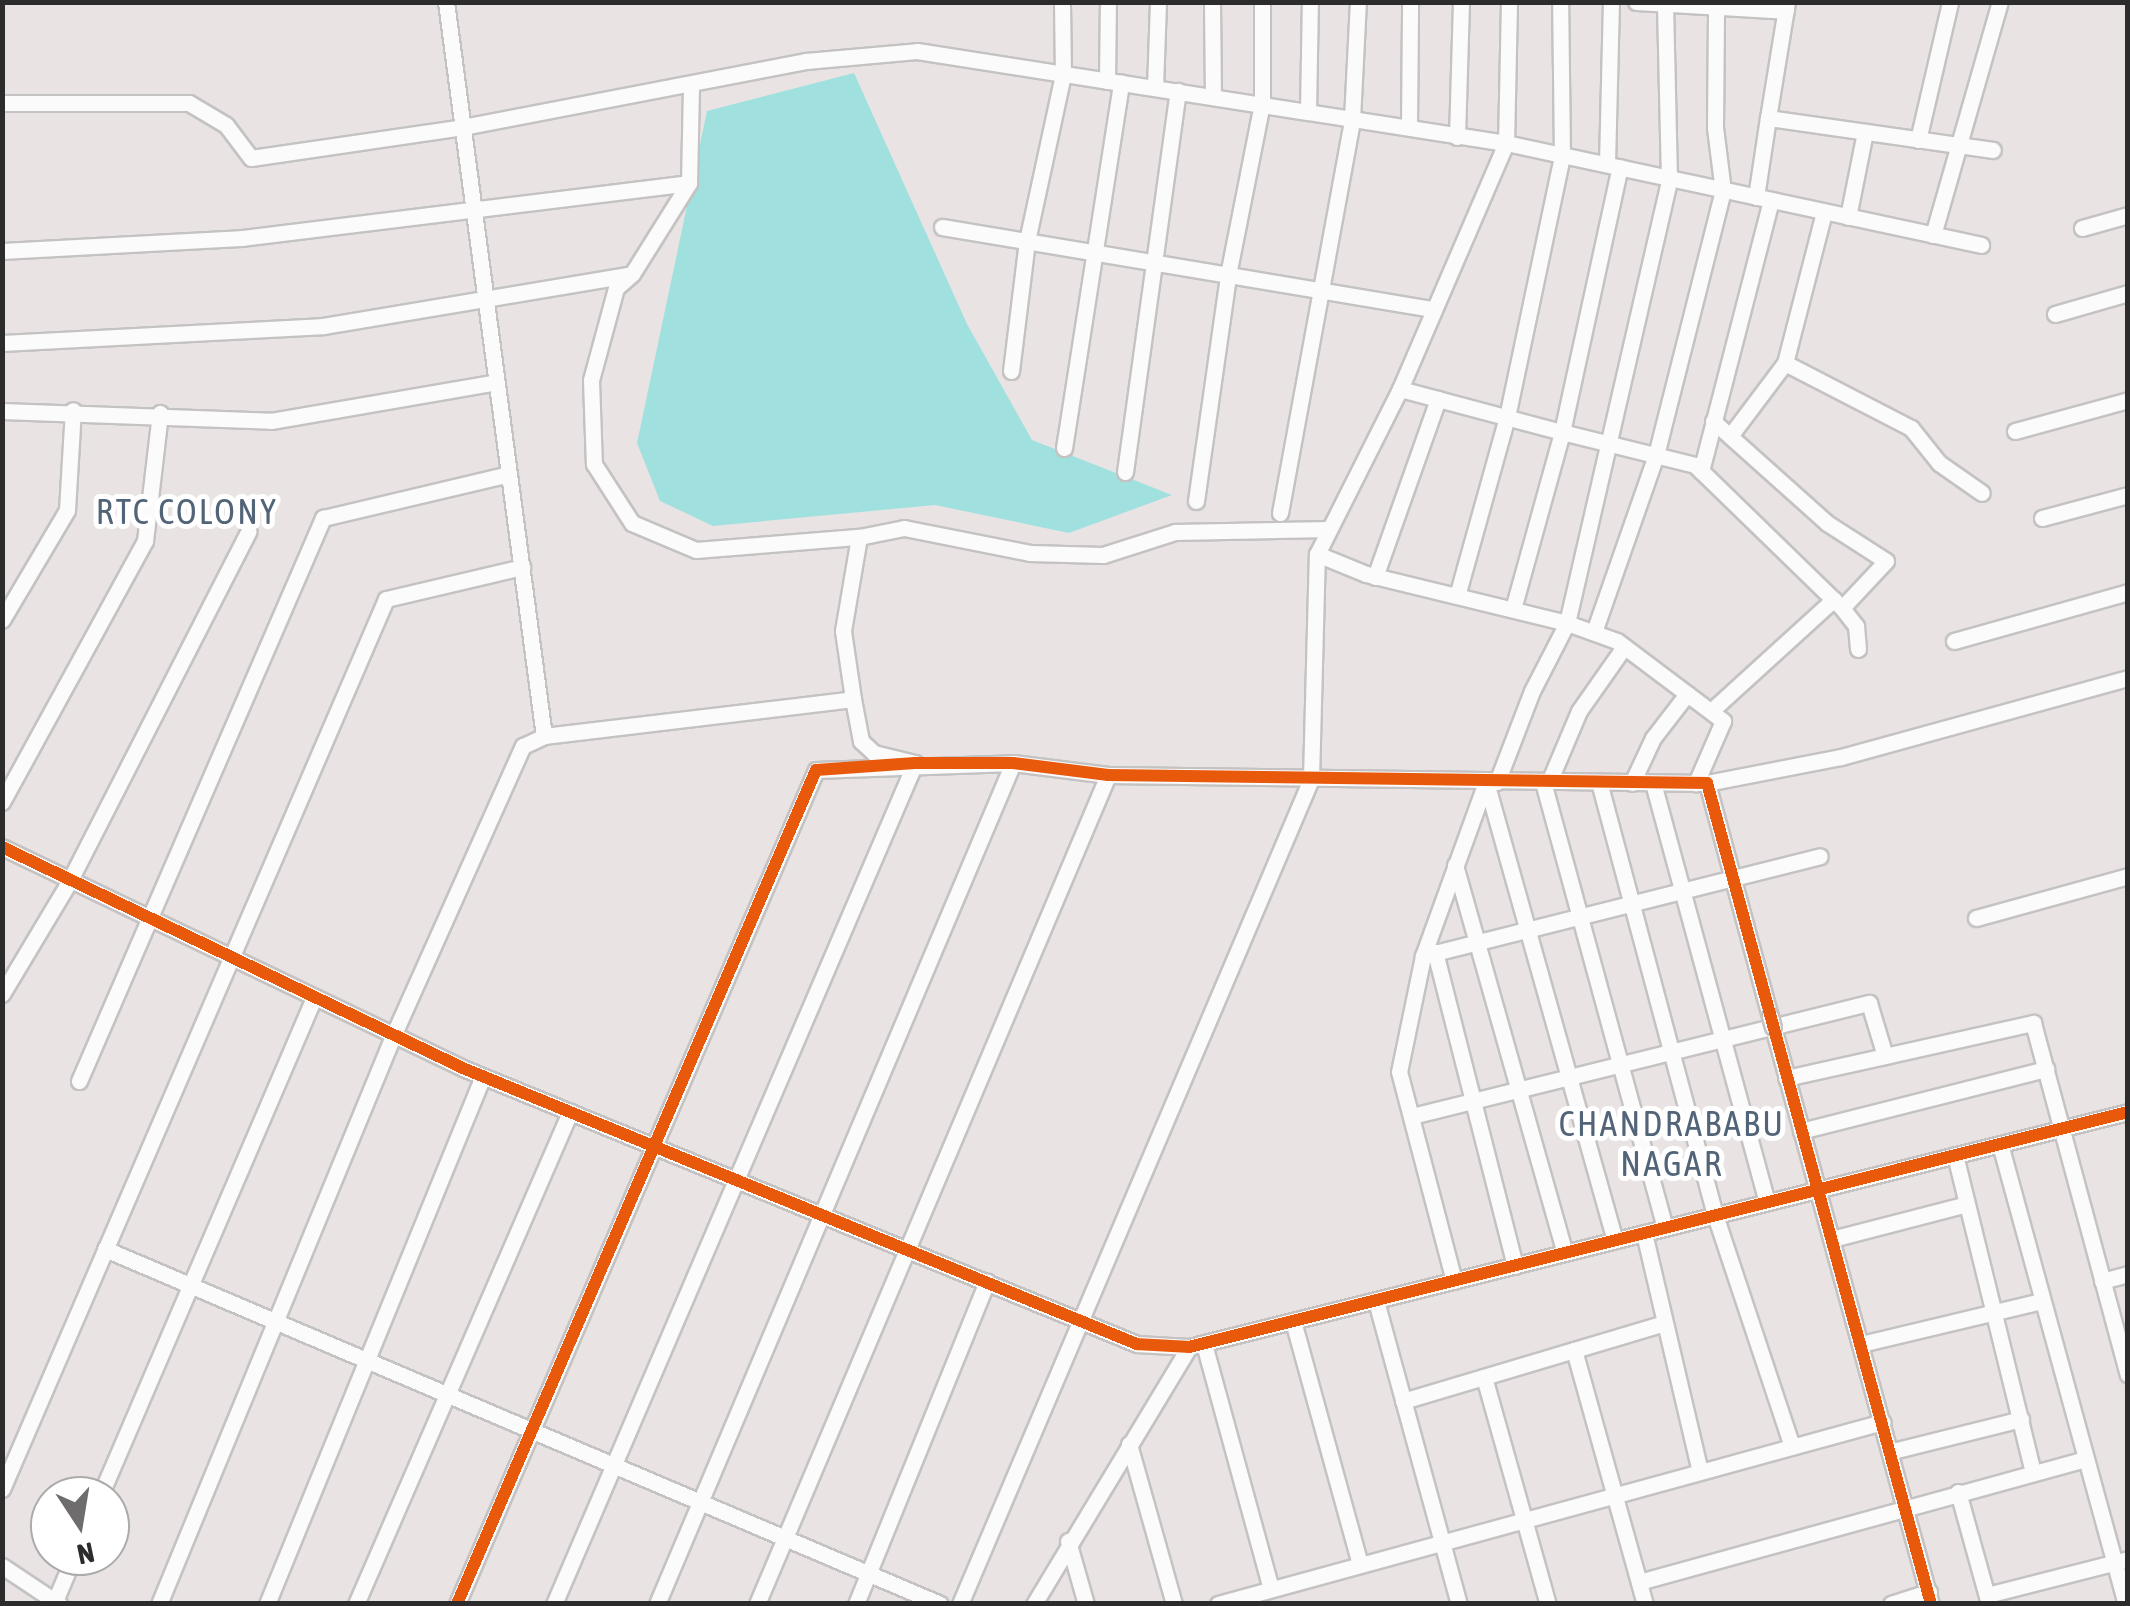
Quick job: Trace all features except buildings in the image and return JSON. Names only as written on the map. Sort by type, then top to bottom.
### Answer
[{"type":"street","points":[[446,2],[544,736]]},
{"type":"street","points":[[1011,371],[1028,241],[1063,76],[1062,2]]},
{"type":"street","points":[[1064,448],[1114,81],[1108,2]]},
{"type":"street","points":[[1155,88],[1158,2]]},
{"type":"street","points":[[1212,2],[1213,95]]},
{"type":"street","points":[[1196,501],[1228,275],[1262,104],[1262,2]]},
{"type":"street","points":[[1308,112],[1310,2]]},
{"type":"street","points":[[1280,513],[1316,290],[1352,119],[1358,2]]},
{"type":"street","points":[[1409,127],[1410,2]]},
{"type":"street","points":[[1457,136],[1460,2]]},
{"type":"street","points":[[960,1604],[1312,778],[1316,554],[1400,389],[1431,309],[1506,143],[1509,2]]},
{"type":"street","points":[[1457,596],[1507,417],[1562,155],[1560,2]]},
{"type":"street","points":[[1513,610],[1562,432],[1614,166],[1611,2]]},
{"type":"street","points":[[1636,2],[1787,7],[1768,118],[1764,199],[1701,470]]},
{"type":"street","points":[[1918,140],[1950,2]]},
{"type":"street","points":[[1933,235],[2000,2]]},
{"type":"street","points":[[1454,1281],[1416,1115],[1399,1072],[1456,865],[1568,622],[1669,180],[1664,4]]},
{"type":"street","points":[[1594,632],[1656,455],[1723,191],[1716,5]]},
{"type":"street","points":[[2,103],[189,103],[226,126],[251,158],[463,127],[892,50],[1213,95],[1506,143],[1981,246]]},
{"type":"street","points":[[692,87],[689,183],[632,274],[616,288],[591,380],[594,464],[632,523],[696,550],[859,537],[904,528],[1030,553],[1103,555],[1175,532],[1329,529]]},
{"type":"street","points":[[1125,472],[1178,91]]},
{"type":"street","points":[[1768,118],[1993,150]]},
{"type":"street","points":[[1848,217],[1865,132]]},
{"type":"street","points":[[2,251],[242,238],[689,183]]},
{"type":"street","points":[[1730,436],[1784,363],[1824,212]]},
{"type":"street","points":[[2082,228],[2128,216]]},
{"type":"street","points":[[942,226],[1431,309]]},
{"type":"street","points":[[2,342],[322,326],[632,274]]},
{"type":"street","points":[[2055,314],[2128,293]]},
{"type":"street","points":[[1784,363],[1911,428],[1939,463],[1982,493]]},
{"type":"street","points":[[2,411],[160,413],[271,421],[497,382]]},
{"type":"street","points":[[1400,389],[1701,470],[1838,604],[1856,626],[1858,649]]},
{"type":"street","points":[[1375,577],[1438,399]]},
{"type":"street","points":[[2015,431],[2128,400]]},
{"type":"street","points":[[2,620],[67,510],[73,410]]},
{"type":"street","points":[[2,802],[144,540],[160,413]]},
{"type":"street","points":[[1710,711],[1886,561],[1826,524],[1713,421]]},
{"type":"street","points":[[80,1081],[323,518],[509,474]]},
{"type":"street","points":[[2042,518],[2128,495]]},
{"type":"street","points":[[2,994],[69,882],[249,531]]},
{"type":"street","points":[[859,537],[843,631],[861,741],[874,752],[915,763]]},
{"type":"street","points":[[1316,554],[1375,577],[1568,622],[1594,632],[1624,647],[1723,720],[1702,783],[1732,875],[1893,1451],[1930,1598],[1891,1604]]},
{"type":"street","points":[[2,1490],[227,960],[386,599],[522,567]]},
{"type":"street","points":[[1954,641],[2128,592]]},
{"type":"street","points":[[1624,647],[1579,712],[1546,782],[1664,1228]]},
{"type":"street","points":[[457,1604],[651,1144],[816,770],[915,763],[1014,764],[1108,774],[1702,783],[1841,757],[2128,678]]},
{"type":"street","points":[[1632,783],[1653,738],[1687,694]]},
{"type":"street","points":[[160,1604],[393,1036],[523,746],[544,736],[853,699]]},
{"type":"street","points":[[554,1604],[618,1467],[915,763]]},
{"type":"street","points":[[657,1604],[1014,764]]},
{"type":"street","points":[[757,1604],[904,1248],[1108,774]]},
{"type":"street","points":[[1492,782],[1527,928],[1615,1240]]},
{"type":"street","points":[[1598,782],[1715,1215],[1792,1447]]},
{"type":"street","points":[[1653,783],[1767,1202]]},
{"type":"street","points":[[2,847],[227,960],[483,1076],[1136,1344],[1197,1346],[2061,1128],[2126,1116]]},
{"type":"street","points":[[1429,954],[1820,856]]},
{"type":"street","points":[[1456,865],[1565,1253]]},
{"type":"street","points":[[1976,918],[2128,876]]},
{"type":"street","points":[[1429,954],[1473,1101],[1515,1266]]},
{"type":"street","points":[[109,1476],[313,1000]]},
{"type":"street","points":[[1416,1115],[1869,1003],[1885,1056]]},
{"type":"street","points":[[1786,1078],[2033,1023],[2128,1374]]},
{"type":"street","points":[[1801,1131],[2046,1069]]},
{"type":"street","points":[[267,1604],[483,1076]]},
{"type":"street","points":[[356,1604],[570,1112]]},
{"type":"street","points":[[2000,1144],[2085,1459],[2121,1560],[2126,1604]]},
{"type":"street","points":[[1955,1155],[1963,1205],[2033,1473]]},
{"type":"street","points":[[1832,1239],[1963,1205]]},
{"type":"street","points":[[1644,1233],[1700,1472]]},
{"type":"street","points":[[105,1250],[940,1604]]},
{"type":"street","points":[[2102,1281],[2128,1274]]},
{"type":"street","points":[[856,1604],[986,1282]]},
{"type":"street","points":[[1376,1300],[1459,1604]]},
{"type":"street","points":[[1861,1344],[2042,1301]]},
{"type":"street","points":[[1293,1322],[1360,1565]]},
{"type":"street","points":[[1403,1401],[1665,1323]]},
{"type":"street","points":[[1034,1604],[1068,1540],[1197,1346]]},
{"type":"street","points":[[1197,1346],[1271,1590]]},
{"type":"street","points":[[1574,1350],[1645,1604]]},
{"type":"street","points":[[1484,1376],[1548,1604]]},
{"type":"street","points":[[1893,1451],[2021,1420]]},
{"type":"street","points":[[1218,1604],[1883,1422]]},
{"type":"street","points":[[1129,1444],[1174,1604]]},
{"type":"street","points":[[1639,1582],[2085,1459]]},
{"type":"street","points":[[1958,1492],[1988,1599],[2121,1560]]},
{"type":"street","points":[[1068,1540],[1086,1604]]},
{"type":"street","points":[[2,1566],[57,1602],[67,1576]]},
{"type":"water","points":[[854,73],[967,324],[1032,440],[1172,495],[1069,533],[935,505],[713,526],[660,501],[637,443],[707,111]]},
{"type":"cycle path","points":[[457,1604],[816,770],[915,763],[1013,763],[1108,775],[1707,783],[1931,1604]]},
{"type":"cycle path","points":[[2,847],[465,1069],[1137,1344],[1189,1347],[2128,1112]]},
{"type":"district","name":"RTC COLONY","points":[[187,511]]},
{"type":"district","name":"CHANDRABABU NAGAR","points":[[1672,1143]]}]
